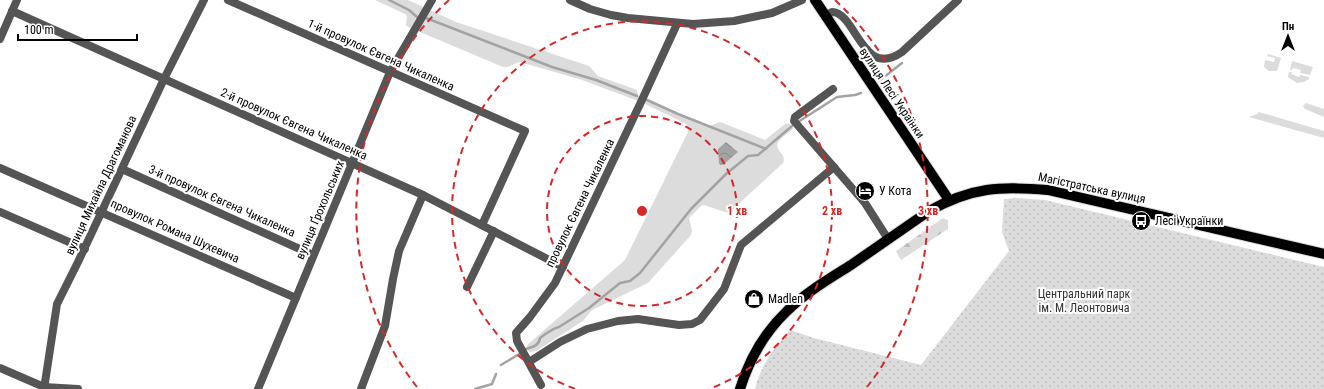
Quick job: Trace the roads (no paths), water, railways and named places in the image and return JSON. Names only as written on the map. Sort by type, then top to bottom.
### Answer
[{"type":"main road","name":"вулиця Лесі Українки","points":[[815,0],[949,200]]},
{"type":"main road","name":"Магістратська вулиця","points":[[740,389],[760,344],[787,311],[806,295],[928,211],[949,200],[967,194],[989,189],[1016,187],[1048,190],[1324,254]]},
{"type":"street","points":[[0,38],[17,0]]},
{"type":"street","name":"вулиця Михайла Драгоманова","points":[[44,388],[57,304],[164,79],[204,0]]},
{"type":"street","name":"1-й провулок Євгена Чикаленка","points":[[228,0],[525,131],[482,225]]},
{"type":"street","name":"вулиця Ґрохольських","points":[[258,389],[390,72],[432,0]]},
{"type":"street","points":[[570,0],[590,9],[611,15],[677,24],[693,24],[742,19],[772,13],[802,0]]},
{"type":"street","points":[[825,16],[832,12],[840,14],[869,52],[887,59],[893,58],[902,52],[958,0]]},
{"type":"street","name":"2-й провулок Євгена Чикаленка","points":[[12,11],[423,195],[563,267]]},
{"type":"street","name":"провулок Євгена Чикаленка","points":[[541,385],[517,341],[516,333],[530,317],[555,282],[563,267],[677,24]]},
{"type":"street","points":[[833,89],[795,116],[793,120],[865,204],[888,239]]},
{"type":"street","points":[[529,362],[560,342],[587,329],[618,320],[638,319],[679,325],[692,324],[700,320],[724,289],[741,246],[834,167]]},
{"type":"street","name":"провулок Романа Шухевича","points":[[0,168],[102,211],[296,298]]},
{"type":"street","name":"3-й провулок Євгена Чикаленка","points":[[122,168],[313,255]]},
{"type":"street","points":[[361,389],[385,326],[399,251],[423,195]]},
{"type":"street","points":[[0,212],[84,249]]},
{"type":"street","points":[[467,287],[494,231]]},
{"type":"street","points":[[0,368],[44,388],[78,389]]},
{"type":"water","points":[[726,142],[738,152],[721,165],[719,164],[718,149]]},
{"type":"waterway","points":[[389,0],[409,10],[417,17]]},
{"type":"waterway","points":[[426,18],[552,67],[596,80],[637,96]]},
{"type":"waterway","points":[[879,81],[902,63]]},
{"type":"waterway","points":[[798,122],[837,97],[861,93]]},
{"type":"waterway","points":[[647,100],[766,149]]},
{"type":"waterway","points":[[526,349],[535,346],[544,335],[589,308],[620,283],[630,281],[640,273],[691,209],[726,174],[748,156],[758,155],[792,126]]},
{"type":"waterway","points":[[501,365],[521,353]]},
{"type":"waterway","points":[[475,389],[492,384],[496,374]]},
{"type":"place","name":"У Кота","points":[[865,191]]},
{"type":"place","name":"Лесі Українки","points":[[1141,221]]},
{"type":"place","name":"Madlen","points":[[754,299]]},
{"type":"park label","name":"Центральний парк ім. М. Леонтовича","points":[[1084,301]]}]
